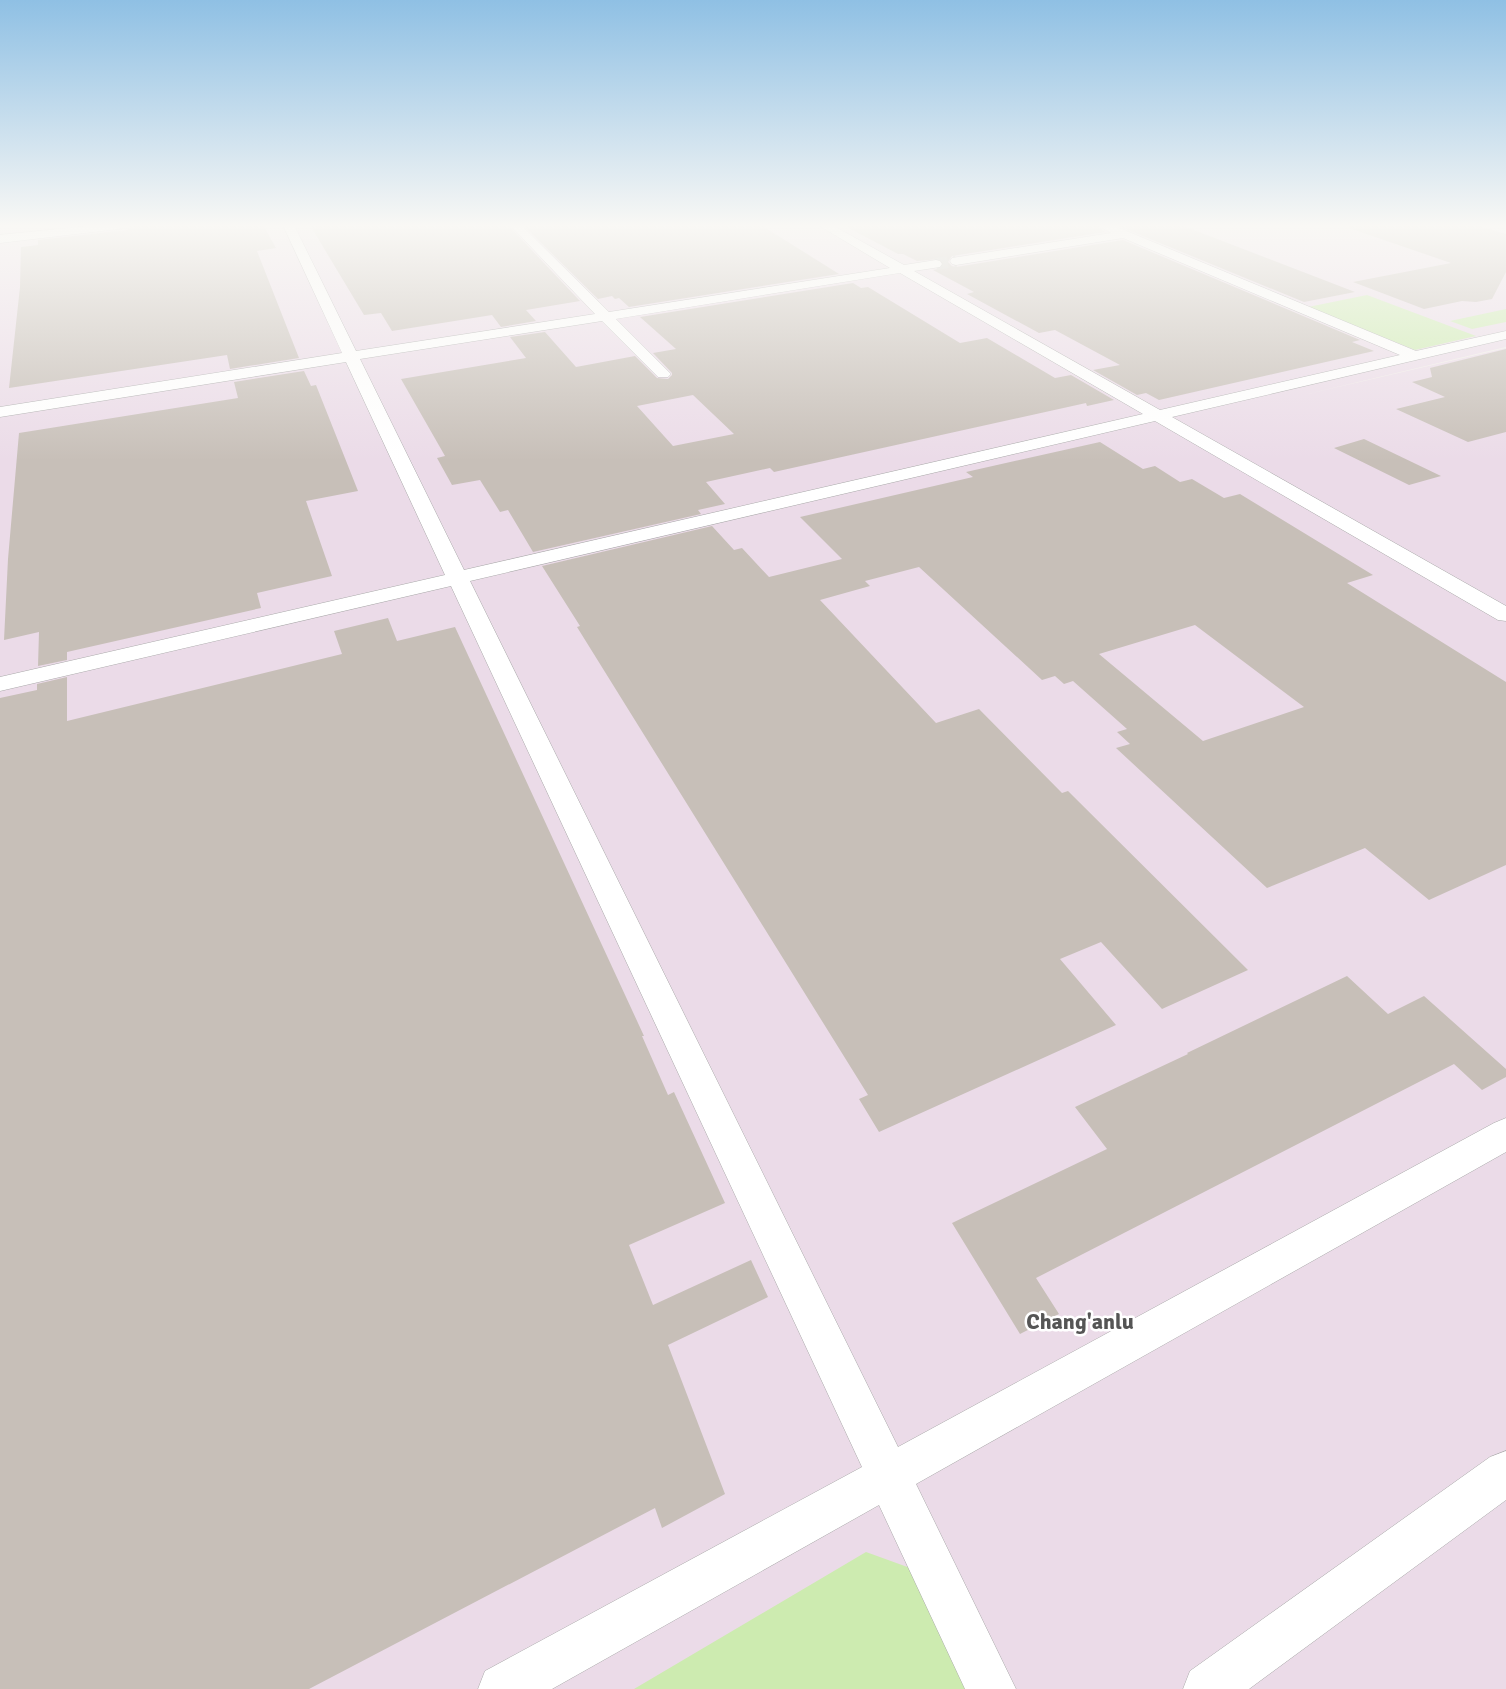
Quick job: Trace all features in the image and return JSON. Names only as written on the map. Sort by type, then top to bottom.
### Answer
[{"type":"lane","points":[[326,304],[990,1689]]},
{"type":"lane","points":[[594,304],[663,374]]},
{"type":"lane","points":[[0,412],[683,304]]},
{"type":"lane","points":[[963,304],[1506,615]]},
{"type":"lane","points":[[1291,304],[1415,356]]},
{"type":"lane","points":[[0,684],[1506,335]]},
{"type":"lane","points":[[503,1689],[1506,1134]]},
{"type":"lane","points":[[1208,1689],[1506,1473]]},
{"type":"shaded area","points":[[0,304],[1506,304],[1506,347],[1299,396],[1506,348],[1506,1689],[0,1689]]},
{"type":"green space","points":[[1324,304],[1390,304],[1476,336],[1415,350],[1308,307]]},
{"type":"green space","points":[[1506,309],[1506,322],[1472,329],[1450,321]]},
{"type":"green space","points":[[866,1552],[913,1569],[971,1689],[634,1689]]},
{"type":"building","points":[[18,304],[278,304],[299,358],[230,369],[227,355],[9,388]]},
{"type":"building","points":[[357,304],[563,304],[526,310],[536,321],[501,327],[492,315],[392,331],[381,313],[364,315]]},
{"type":"building","points":[[625,304],[649,304],[629,307]]},
{"type":"building","points":[[723,304],[896,304],[960,343],[987,338],[1055,378],[1071,375],[1114,400],[1087,406],[1086,403],[774,472],[770,468],[706,482],[725,504],[698,510],[701,514],[533,552],[508,510],[500,512],[480,480],[452,485],[437,458],[445,456],[401,379],[526,358],[510,337],[545,332],[576,367],[635,356],[657,378],[668,379],[672,373],[653,353],[676,349],[640,317]],"holes":[[[693,395],[734,434],[673,446],[637,406]]]},
{"type":"building","points":[[985,304],[1274,304],[1360,340],[1352,342],[1374,351],[1159,400],[1146,393],[1137,395],[1093,370],[1120,365],[1055,330],[1039,333]]},
{"type":"building","points":[[1410,304],[1449,304],[1424,309]]},
{"type":"building","points":[[1506,349],[1506,432],[1468,442],[1396,409],[1445,397],[1412,382],[1432,377],[1430,368]]},
{"type":"building","points":[[304,371],[311,386],[316,385],[358,491],[306,501],[332,576],[257,593],[261,608],[67,652],[67,660],[38,666],[39,632],[4,640],[8,559],[19,433],[238,398],[234,382]]},
{"type":"building","points":[[1364,439],[1441,476],[1409,485],[1334,448]]},
{"type":"building","points":[[1100,442],[1143,469],[1155,466],[1180,482],[1192,479],[1224,498],[1240,494],[1373,575],[1347,583],[1506,682],[1506,865],[1429,900],[1365,848],[1267,888],[1116,748],[1130,744],[1117,732],[1127,729],[1073,681],[1064,684],[1055,676],[1042,680],[919,567],[865,581],[870,586],[820,600],[936,723],[979,709],[1062,793],[1068,791],[1248,970],[1162,1009],[1101,942],[1060,959],[1116,1025],[879,1132],[859,1099],[868,1095],[577,627],[580,626],[542,566],[712,526],[734,550],[742,548],[769,577],[842,559],[800,517],[973,477],[966,472]],"holes":[[[1195,625],[1304,707],[1203,741],[1099,654]]]},
{"type":"building","points":[[388,618],[397,641],[455,627],[644,1036],[642,1036],[668,1095],[674,1092],[725,1203],[629,1245],[653,1305],[751,1260],[768,1297],[668,1345],[725,1494],[662,1528],[655,1508],[309,1689],[0,1689],[0,698],[37,690],[37,684],[67,677],[67,721],[342,654],[334,631]]},
{"type":"building","points":[[1347,976],[1388,1014],[1424,996],[1506,1069],[1506,1077],[1482,1090],[1454,1064],[1036,1278],[1059,1314],[1020,1334],[952,1223],[1107,1149],[1075,1107]]},
{"type":"district","name":"Chang'anlu","points":[[1080,1321]]}]
